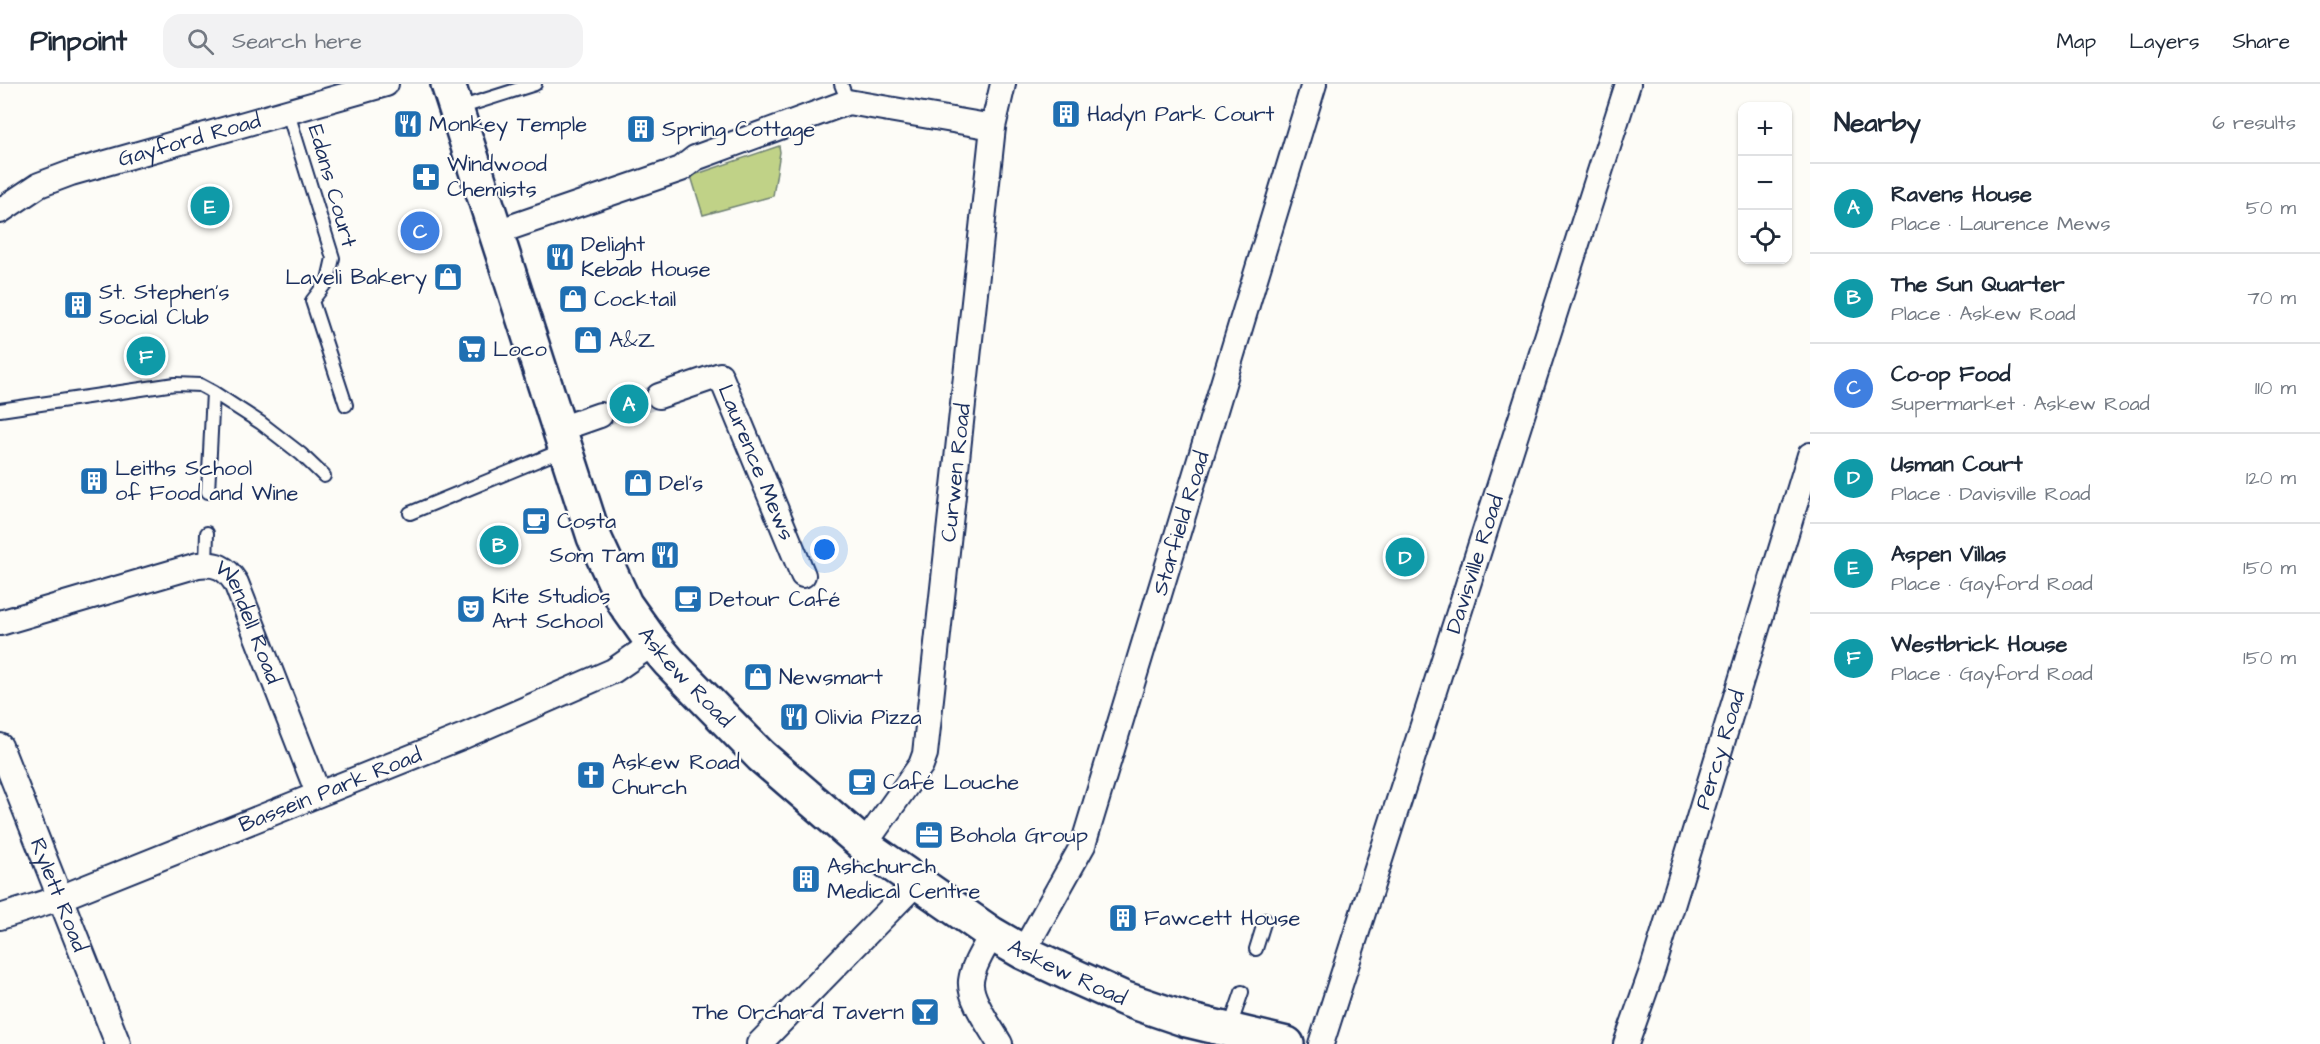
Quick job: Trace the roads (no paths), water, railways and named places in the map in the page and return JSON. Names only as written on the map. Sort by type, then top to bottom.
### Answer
[{"type":"main road","name":"Askew Road","points":[[453,96],[594,537],[625,604],[652,642],[711,707],[761,756],[864,845],[992,934],[1023,952],[1125,999],[1186,1020],[1287,1044]]},
{"type":"street","name":"Gayford Road","points":[[0,211],[39,185],[71,173],[386,84]]},
{"type":"street","name":"Curwen Road","points":[[864,845],[921,765],[925,754],[993,127],[1003,84]]},
{"type":"street","name":"Starfield Road","points":[[1023,952],[1083,845],[1314,84]]},
{"type":"street","name":"Davisville Road","points":[[1322,1044],[1628,84]]},
{"type":"street","points":[[497,232],[681,169],[694,158],[844,93],[993,127]]},
{"type":"street","name":"Laurence Mews","points":[[659,396],[720,375],[803,575]]},
{"type":"street","points":[[563,438],[600,415]]},
{"type":"street","name":"Percy Road","points":[[1626,1044],[1653,968],[1810,455]]},
{"type":"street","name":"Wendell Road","points":[[0,623],[206,564],[223,567],[236,583],[318,793]]},
{"type":"street","name":"Bassein Park Road","points":[[0,917],[60,898],[464,736],[613,671],[652,642]]},
{"type":"street","name":"Rylett Road","points":[[0,746],[118,1044]]},
{"type":"street","points":[[759,1044],[916,883]]},
{"type":"street","points":[[992,934],[975,968],[971,982],[973,996],[1000,1044]]},
{"type":"lane","points":[[453,96],[534,84]]},
{"type":"lane","name":"Edans Court","points":[[288,113],[333,258],[328,280],[312,301],[346,405]]},
{"type":"lane","points":[[0,410],[175,384],[200,385],[261,423],[324,476]]},
{"type":"lane","points":[[208,492],[213,392]]},
{"type":"lane","points":[[410,513],[563,438]]},
{"type":"lane","points":[[206,564],[207,533]]},
{"type":"lane","points":[[1256,949],[1265,920]]},
{"type":"lane","points":[[1228,1031],[1242,992]]},
{"type":"tunnel","points":[[600,415],[659,396]]},
{"type":"place","name":"Hadyn Park Court","points":[[1066,114]]},
{"type":"place","name":"Monkey Temple","points":[[408,124]]},
{"type":"place","name":"Spring Cottage","points":[[641,129]]},
{"type":"place","name":"Windwood Chemists","points":[[426,177]]},
{"type":"place","name":"Aspen Villas","points":[[210,206]]},
{"type":"place","name":"Co-op Food","points":[[420,231]]},
{"type":"place","name":"Delight Kebab House","points":[[560,257]]},
{"type":"place","name":"Laveli Bakery","points":[[448,277]]},
{"type":"place","name":"Cocktail","points":[[573,299]]},
{"type":"place","name":"St. Stephen's Social Club","points":[[78,305]]},
{"type":"place","name":"A&Z","points":[[588,340]]},
{"type":"place","name":"Loco","points":[[472,349]]},
{"type":"place","name":"Westbrick House","points":[[146,356]]},
{"type":"place","name":"Ravens House","points":[[629,404]]},
{"type":"place","name":"Leiths School of Food and Wine","points":[[94,481]]},
{"type":"place","name":"Del's","points":[[638,483]]},
{"type":"place","name":"Costa","points":[[536,521]]},
{"type":"place","name":"The Sun Quarter","points":[[499,545]]},
{"type":"place","name":"Som Tam","points":[[665,555]]},
{"type":"place","name":"Usman Court","points":[[1405,557]]},
{"type":"place","name":"Detour Café","points":[[688,599]]},
{"type":"place","name":"Kite Studios Art School","points":[[471,609]]},
{"type":"place","name":"Newsmart","points":[[758,677]]},
{"type":"place","name":"Olivia Pizza","points":[[794,717]]},
{"type":"place","name":"Askew Road Church","points":[[591,775]]},
{"type":"place","name":"Café Louche","points":[[862,782]]},
{"type":"place","name":"Bohola Group","points":[[929,835]]},
{"type":"place","name":"Ashchurch Medical Centre","points":[[806,879]]},
{"type":"place","name":"Fawcett House","points":[[1123,918]]},
{"type":"place","name":"The Orchard Tavern","points":[[925,1012]]}]
